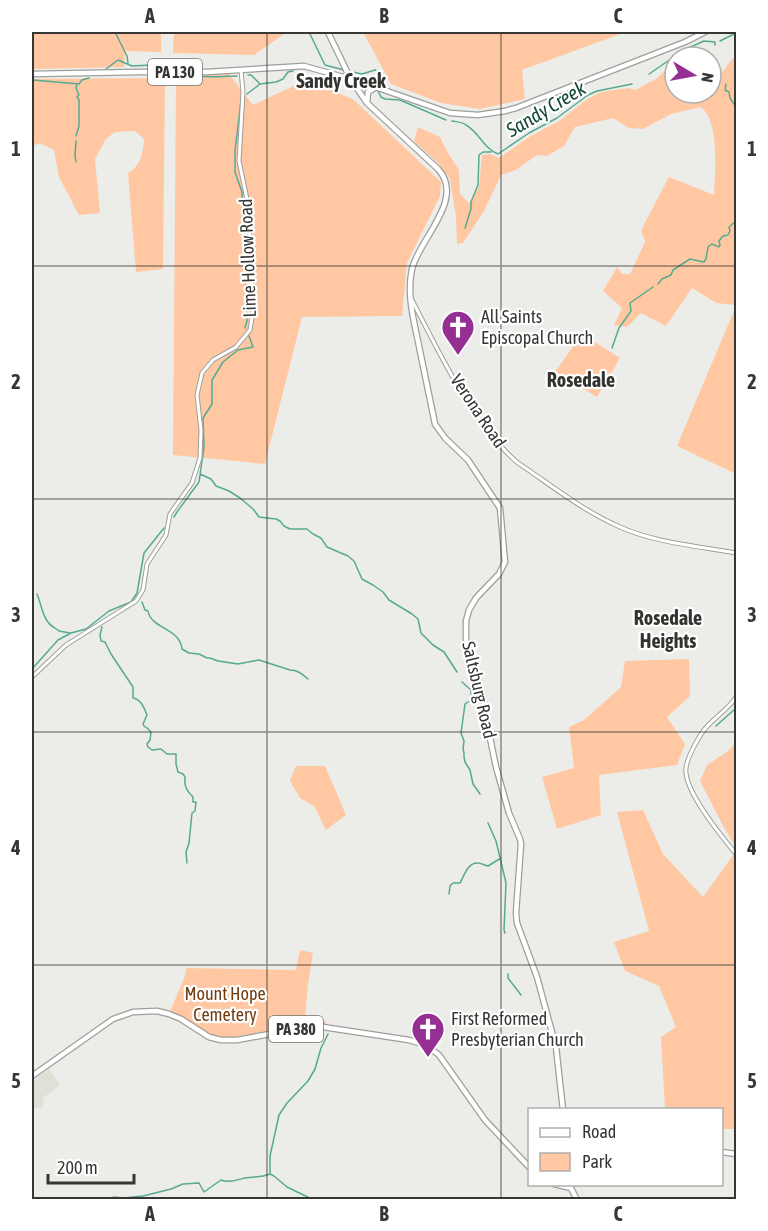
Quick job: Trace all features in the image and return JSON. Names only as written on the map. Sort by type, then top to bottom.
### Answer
[{"type":"main road","name":"Verona Road","points":[[328,32],[343,69],[367,103],[438,169],[447,183],[442,212],[412,268],[411,298]]},
{"type":"main road","name":"PA 130","points":[[32,74],[193,73],[300,66],[350,78],[450,113],[487,115],[516,108],[685,42],[705,32]]},
{"type":"main road","points":[[332,73],[343,69]]},
{"type":"main road","points":[[367,103],[368,92],[376,87]]},
{"type":"main road","name":"Saltsburg Road","points":[[411,298],[413,319],[435,424],[445,438],[468,460],[500,508],[505,562],[500,574],[476,598],[466,621],[466,640],[483,697],[496,767],[508,813],[521,844],[517,923],[537,977],[556,1047],[563,1108]]},
{"type":"main road","name":"PA 380","points":[[32,1076],[113,1019],[133,1012],[157,1011],[169,1014],[209,1037],[221,1040],[237,1040],[303,1028],[322,1027],[409,1040],[426,1045],[439,1055],[485,1120],[528,1166]]},
{"type":"main road","points":[[571,1186],[577,1200]]},
{"type":"street","name":"Lime Hollow Road","points":[[32,677],[66,645],[136,601],[143,590],[147,564],[166,535],[170,514],[192,483],[200,458],[201,430],[197,395],[202,373],[213,360],[236,347],[249,330],[253,311],[248,204],[239,161],[243,92],[241,70]]},
{"type":"street","name":"Verona Road","points":[[411,298],[472,408],[508,455],[518,463],[598,516],[625,529],[672,543],[736,553]]},
{"type":"street","points":[[736,697],[703,733],[686,767],[689,787],[736,854]]},
{"type":"shaded area","points":[[49,1069],[60,1085],[43,1098],[43,1107],[32,1109],[32,1081]]},
{"type":"green space","points":[[32,32],[161,32],[161,52],[125,51],[124,67],[32,69]]},
{"type":"green space","points":[[174,32],[287,32],[254,55],[173,53]]},
{"type":"green space","points":[[363,32],[626,32],[522,70],[525,99],[480,109],[441,103],[391,84]]},
{"type":"green space","points":[[736,56],[736,305],[716,303],[692,288],[666,326],[641,313],[627,327],[614,325],[622,308],[603,291],[617,267],[622,274],[630,274],[645,242],[641,230],[669,177],[714,195],[714,136],[707,114],[701,107],[671,114],[643,129],[629,128],[613,118],[575,127],[564,146],[547,156],[537,155],[516,170],[501,175],[484,211],[463,243],[457,244],[456,216],[450,179],[438,163],[414,141],[418,127],[440,137],[459,170],[460,194],[469,203],[479,187],[482,155],[490,154],[499,158],[601,92],[628,88],[635,90],[663,73],[663,105],[723,105],[723,71]]},
{"type":"green space","points":[[229,74],[253,105],[300,83],[329,76],[336,92],[354,100],[441,182],[440,196],[407,263],[402,316],[302,317],[265,464],[173,455],[176,78]]},
{"type":"green space","points":[[165,78],[163,269],[136,272],[128,173],[139,163],[144,139],[135,131],[115,132],[106,139],[95,159],[100,213],[79,215],[59,177],[54,150],[40,143],[32,146],[32,79]]},
{"type":"green space","points":[[736,306],[736,474],[677,446]]},
{"type":"green space","points":[[582,334],[620,358],[597,397],[555,372]]},
{"type":"green space","points":[[689,659],[690,696],[667,717],[685,744],[677,765],[599,775],[601,815],[557,829],[542,777],[574,768],[569,727],[584,720],[621,687],[625,661]]},
{"type":"green space","points":[[736,742],[736,848],[700,781],[707,765],[728,751]]},
{"type":"green space","points":[[296,766],[325,766],[346,815],[326,830],[314,806],[300,798],[290,781]]},
{"type":"green space","points":[[643,810],[663,854],[703,897],[736,851],[736,1129],[723,1129],[723,1108],[665,1108],[661,1037],[676,1027],[659,986],[625,971],[614,942],[649,931],[617,812]]},
{"type":"green space","name":"Mount Hope Cemetery","points":[[300,950],[313,953],[305,1018],[325,1021],[328,1028],[303,1028],[237,1040],[209,1037],[169,1014],[185,976],[186,968],[296,970]]},
{"type":"waterway","points":[[115,32],[128,63]]},
{"type":"waterway","name":"Sandy Creek","points":[[309,32],[325,65],[344,70]]},
{"type":"waterway","name":"Sandy Creek","points":[[720,41],[736,33]]},
{"type":"waterway","name":"Sandy Creek","points":[[695,45],[704,41],[715,42],[715,45]]},
{"type":"waterway","points":[[106,69],[118,60],[132,66],[191,68]]},
{"type":"waterway","name":"Sandy Creek","points":[[649,74],[663,64]]},
{"type":"waterway","name":"Sandy Creek","points":[[348,71],[362,74],[375,70],[379,72],[381,84]]},
{"type":"waterway","points":[[247,94],[260,84],[276,82],[283,79],[288,72],[293,71]]},
{"type":"waterway","points":[[248,75],[260,84]]},
{"type":"waterway","points":[[198,76],[237,76]]},
{"type":"waterway","points":[[33,80],[79,84],[82,80],[89,78]]},
{"type":"waterway","points":[[76,136],[79,126],[77,84]]},
{"type":"waterway","name":"Sandy Creek","points":[[452,121],[463,123],[471,128],[493,152],[498,154],[557,118],[588,95],[632,84]]},
{"type":"waterway","points":[[726,84],[725,90],[729,92],[736,107]]},
{"type":"waterway","name":"Sandy Creek","points":[[378,91],[385,99],[400,100],[446,120]]},
{"type":"waterway","points":[[241,101],[235,172],[242,192],[247,321],[245,328]]},
{"type":"waterway","points":[[76,141],[76,162]]},
{"type":"waterway","points":[[465,228],[478,185],[479,155],[483,152],[491,152]]},
{"type":"waterway","points":[[658,284],[690,259],[704,262],[708,247],[712,244],[719,247],[719,241],[723,236],[728,235],[729,227],[736,221]]},
{"type":"waterway","points":[[612,348],[619,328],[631,311],[630,303],[653,287]]},
{"type":"waterway","points":[[174,517],[199,482],[204,447],[203,418],[212,404],[212,380],[223,362],[238,350],[253,347],[249,336]]},
{"type":"waterway","points":[[200,474],[211,479],[216,486],[240,498],[259,517],[276,519],[290,529],[307,529],[321,538],[327,547],[348,556],[354,561],[362,579],[418,619],[421,633],[444,652],[457,672]]},
{"type":"waterway","points":[[32,669],[58,640],[86,629],[109,611],[131,602],[137,593],[144,553],[164,528]]},
{"type":"waterway","points":[[37,594],[49,624],[59,631],[70,633]]},
{"type":"waterway","points":[[142,602],[154,622],[171,632],[180,642],[182,649],[189,653],[238,664],[259,660],[298,672],[308,679]]},
{"type":"waterway","points":[[102,627],[101,641],[105,642],[133,687],[133,698],[141,702],[144,707],[147,715],[143,724],[151,732],[148,747],[152,750],[161,749],[167,754],[176,754],[178,772],[185,777],[186,788],[193,797],[193,802],[196,802],[186,852],[187,863]]},
{"type":"waterway","points":[[462,682],[471,690],[471,700],[465,704],[461,733],[464,741],[464,757],[473,784],[480,794]]},
{"type":"waterway","points":[[716,726],[736,708]]},
{"type":"waterway","points":[[488,823],[496,841],[506,883],[505,933]]},
{"type":"waterway","points":[[449,894],[450,886],[453,883],[460,883],[472,865],[478,863],[488,866],[501,858]]},
{"type":"waterway","points":[[508,974],[508,978],[521,995]]},
{"type":"waterway","points":[[270,1173],[270,1156],[279,1115],[308,1081],[328,1034]]},
{"type":"waterway","points":[[270,1174],[287,1187],[314,1200]]},
{"type":"waterway","points":[[108,1200],[114,1197],[143,1196],[183,1184],[199,1183],[204,1192],[221,1180],[233,1181],[270,1174]]},
{"type":"place","name":"All Saints Episcopal Church","points":[[458,356]]},
{"type":"place","name":"First Reformed Presbyterian Church","points":[[428,1058]]},
{"type":"district","name":"Sandy Creek","points":[[341,81]]},
{"type":"district","name":"Rosedale","points":[[581,380]]},
{"type":"district","name":"Rosedale Heights","points":[[668,630]]}]
